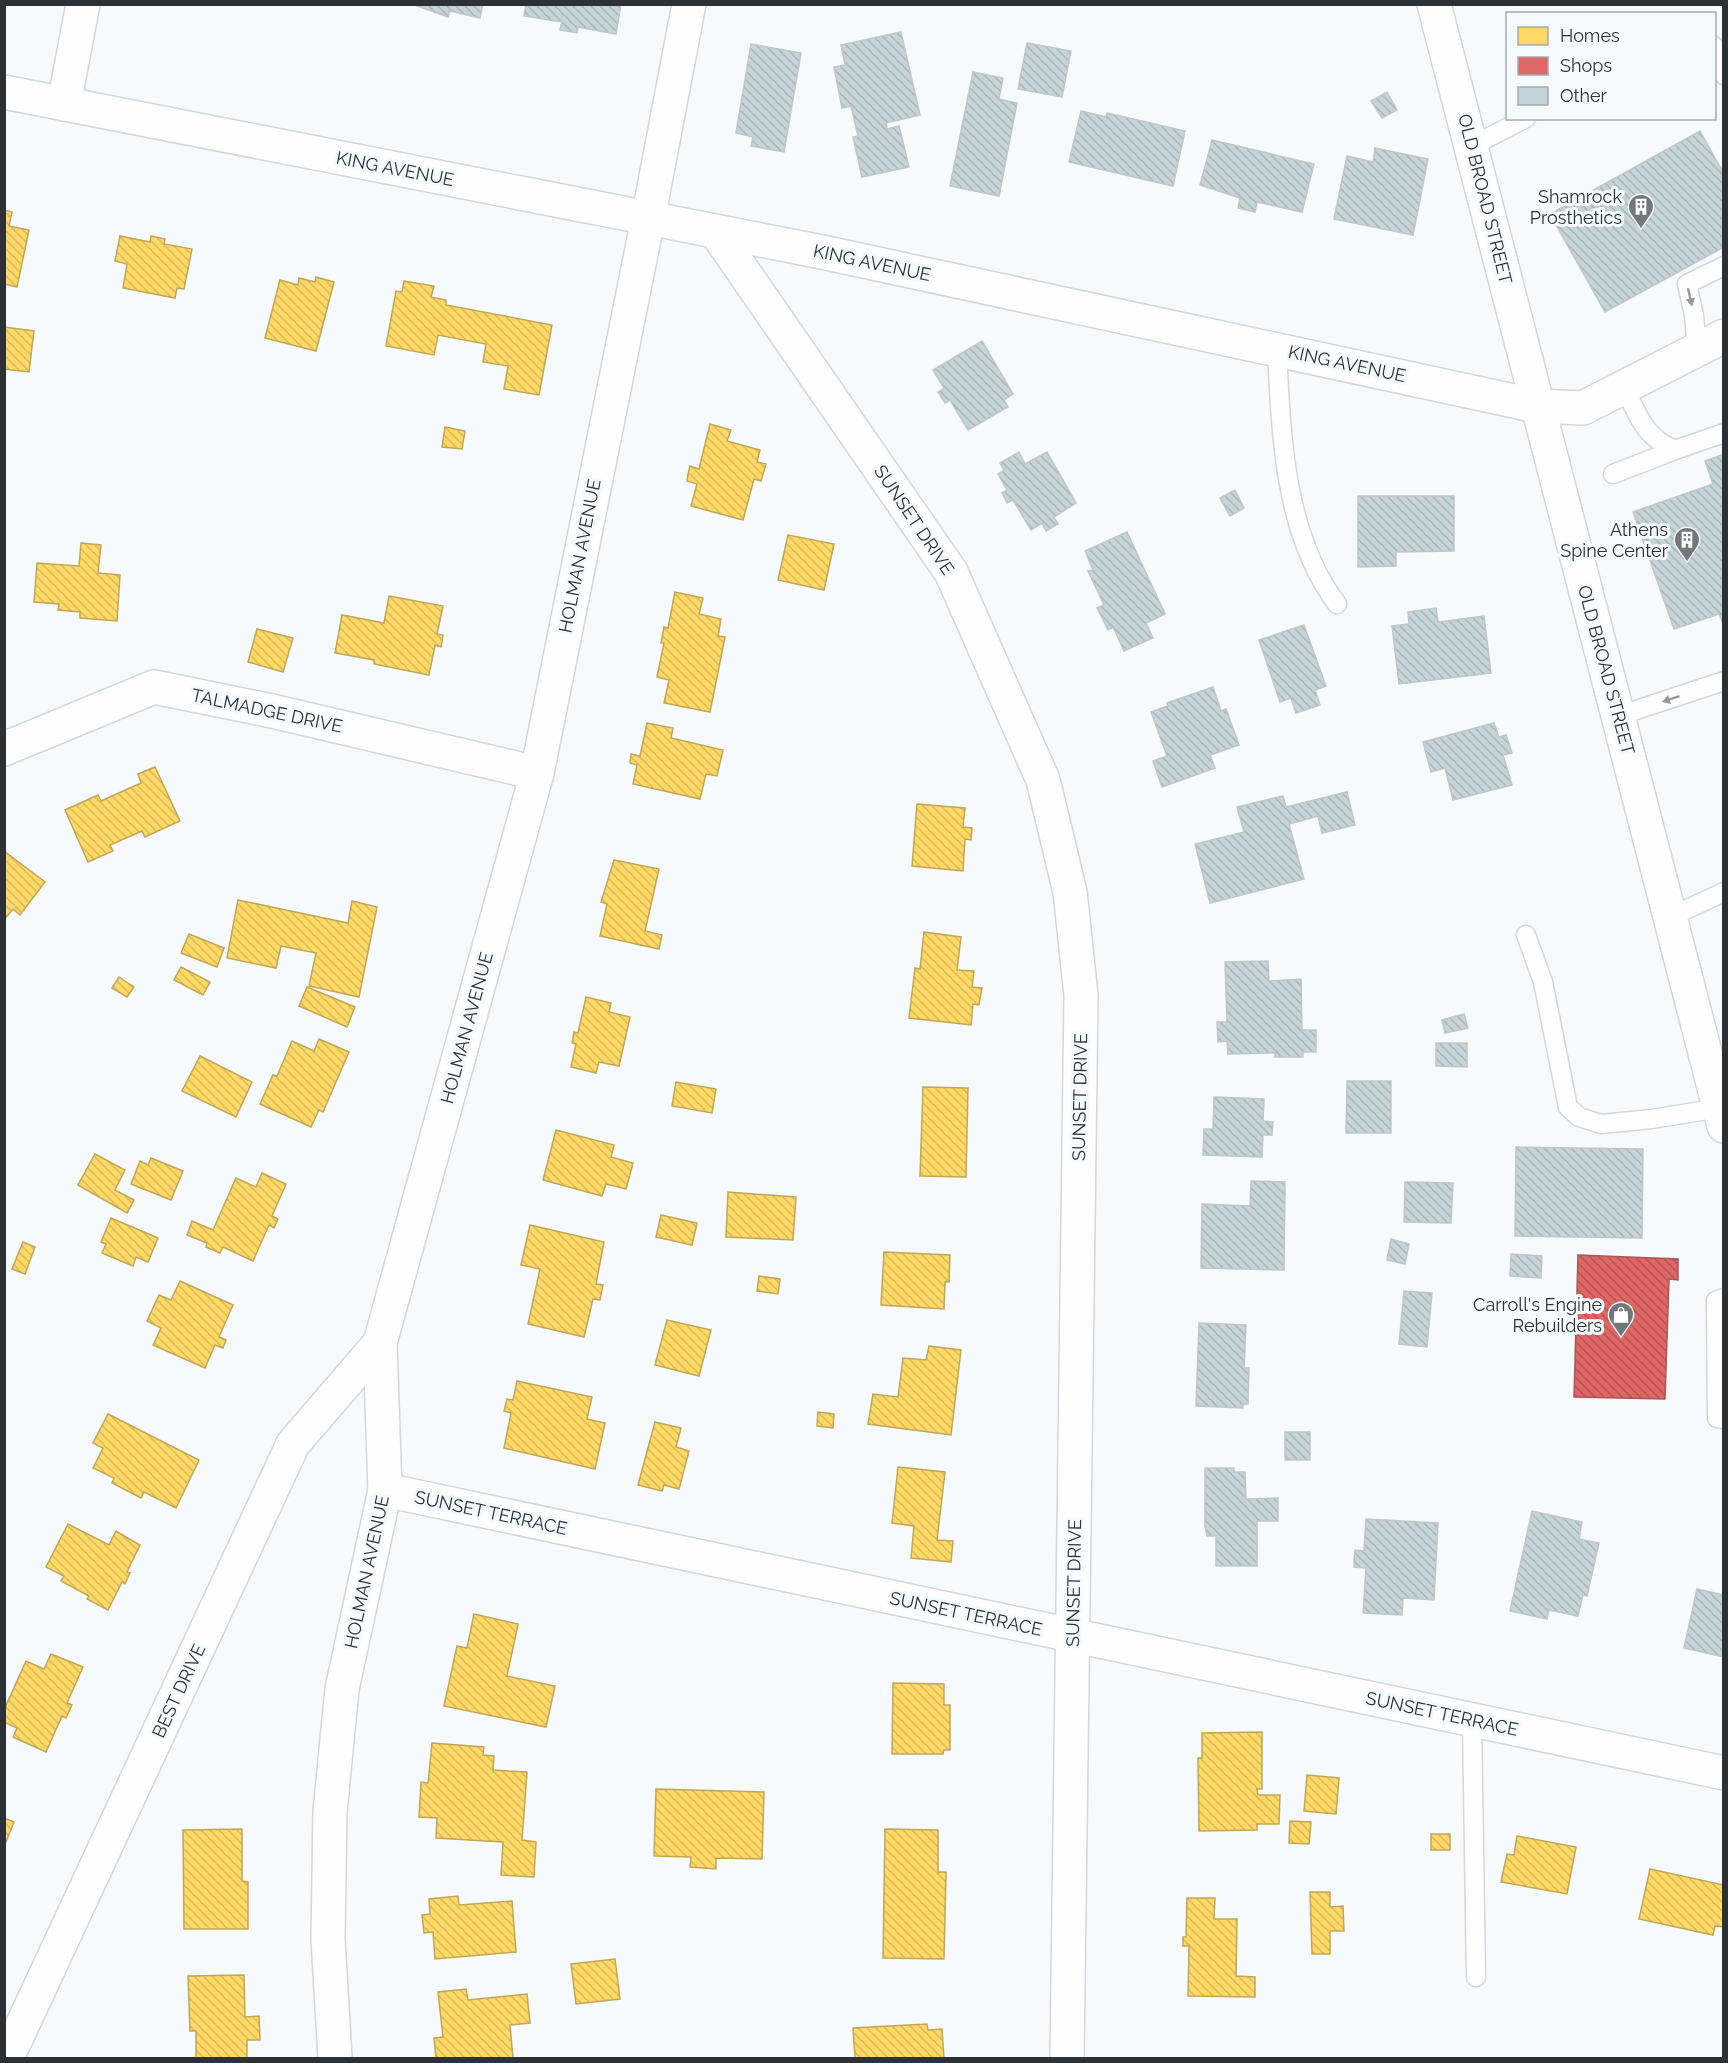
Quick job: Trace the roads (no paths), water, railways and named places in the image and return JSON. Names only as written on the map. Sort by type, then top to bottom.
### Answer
[{"type":"street","points":[[64,104],[83,4]]},
{"type":"street","name":"HOLMAN AVENUE","points":[[335,2058],[328,1939],[330,1812],[342,1689],[385,1490],[380,1343],[537,773],[689,4]]},
{"type":"street","name":"OLD BROAD STREET","points":[[1434,4],[1473,146],[1537,406],[1721,1117]]},
{"type":"street","name":"KING AVENUE","points":[[4,92],[822,252],[1537,406],[1584,408],[1625,389],[1710,343]]},
{"type":"street","name":"SUNSET DRIVE","points":[[716,232],[951,572],[1043,780],[1070,892],[1081,995],[1067,2058]]},
{"type":"street","name":"TALMADGE DRIVE","points":[[4,749],[154,687],[272,711],[537,773]]},
{"type":"street","name":"BEST DRIVE","points":[[7,2058],[293,1444],[380,1343]]},
{"type":"street","name":"SUNSET TERRACE","points":[[385,1490],[1724,1773]]},
{"type":"lane","points":[[1716,52],[1724,75]]},
{"type":"lane","points":[[1473,146],[1522,120]]},
{"type":"lane","points":[[1710,343],[1694,315],[1688,284],[1724,266]]},
{"type":"lane","points":[[1277,349],[1281,442],[1302,537],[1318,580],[1337,604]]},
{"type":"lane","points":[[1625,389],[1640,422],[1656,442],[1675,450]]},
{"type":"lane","points":[[1613,474],[1724,433]]},
{"type":"lane","points":[[1618,716],[1724,681]]},
{"type":"lane","points":[[1670,917],[1724,892]]},
{"type":"lane","points":[[1527,935],[1543,982],[1568,1107],[1579,1117],[1601,1124],[1653,1119],[1721,1117]]},
{"type":"lane","points":[[1724,1298],[1716,1300],[1716,1418],[1724,1419]]},
{"type":"lane","points":[[1472,1721],[1476,1977]]},
{"type":"place","name":"Shamrock Prosthetics","points":[[1641,230]]},
{"type":"place","name":"Athens Spine Center","points":[[1687,563]]},
{"type":"place","name":"Carroll's Engine Rebuilders","points":[[1621,1338]]}]
